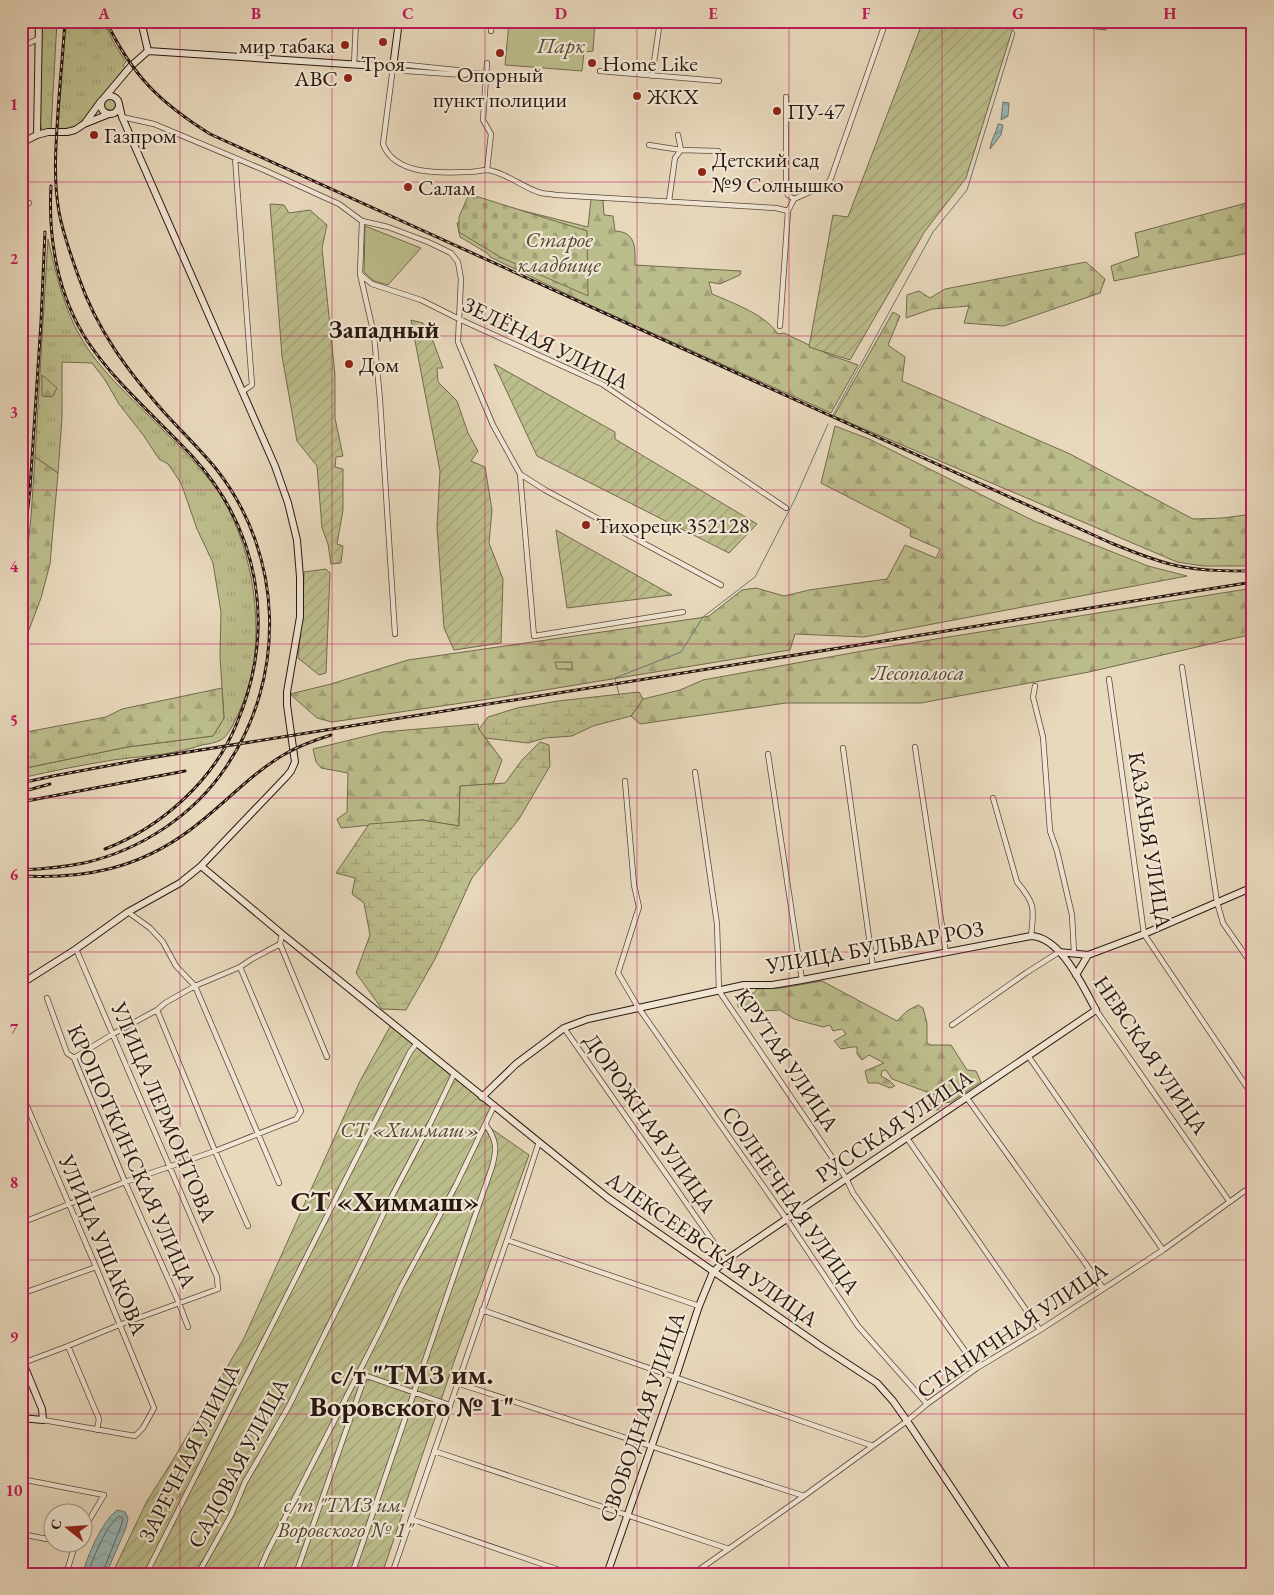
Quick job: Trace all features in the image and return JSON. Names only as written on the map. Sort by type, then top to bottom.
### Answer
[{"type":"street","points":[[37,135],[38,21]]},
{"type":"street","points":[[141,21],[148,51]]},
{"type":"street","points":[[354,65],[356,21]]},
{"type":"street","points":[[399,21],[383,144],[392,158],[403,164],[415,169],[432,172],[487,170],[505,176],[541,193],[776,208],[788,211]]},
{"type":"street","points":[[491,31],[492,21]]},
{"type":"street","points":[[652,76],[660,21]]},
{"type":"street","points":[[780,326],[788,211],[794,199],[821,187],[832,178],[886,21]]},
{"type":"street","points":[[21,47],[38,39]]},
{"type":"street","points":[[84,124],[131,66],[148,51],[354,65],[393,67],[407,65],[486,74]]},
{"type":"street","points":[[487,63],[483,120],[491,134],[487,170]]},
{"type":"street","points":[[600,71],[719,82]]},
{"type":"street","points":[[21,984],[76,949],[128,912],[171,888],[200,866],[291,771],[295,762],[287,692],[300,617],[300,576],[297,540],[288,503],[275,466],[122,117],[116,84]]},
{"type":"street","points":[[21,143],[48,132],[75,130],[84,124],[118,110],[119,103],[113,96],[103,99]]},
{"type":"street","points":[[786,97],[786,190],[788,195],[794,199]]},
{"type":"street","points":[[103,99],[102,108],[104,112],[154,124],[235,158],[339,204],[362,221],[428,242],[451,254],[458,262],[461,279],[458,342],[493,425],[520,474],[534,636],[683,612]]},
{"type":"street","points":[[669,201],[675,158],[681,150],[678,135]]},
{"type":"street","points":[[649,145],[681,150],[718,151]]},
{"type":"street","points":[[235,158],[252,385],[242,392]]},
{"type":"street","points":[[21,208],[29,203]]},
{"type":"street","points":[[362,221],[360,274],[374,335],[395,634]]},
{"type":"street","name":"ЗЕЛЁНАЯ УЛИЦА","points":[[360,274],[372,284],[421,300],[459,320],[602,384],[786,508]]},
{"type":"street","points":[[520,474],[545,490],[720,585]]},
{"type":"street","points":[[1182,668],[1217,902],[1223,923],[1253,966]]},
{"type":"street","name":"КАЗАЧЬЯ УЛИЦА","points":[[1108,679],[1144,934],[1253,1096]]},
{"type":"street","points":[[1035,686],[1033,697],[1044,737],[1050,832],[1057,851],[1072,915],[1074,954]]},
{"type":"street","points":[[915,747],[946,953]]},
{"type":"street","points":[[843,748],[874,967]]},
{"type":"street","points":[[768,754],[802,980]]},
{"type":"street","points":[[695,772],[717,924],[719,991]]},
{"type":"street","name":"СОЛНЕЧНАЯ УЛИЦА","points":[[625,781],[634,885],[639,908],[618,973],[638,1007],[787,1220],[858,1326],[927,1404]]},
{"type":"street","points":[[993,798],[1017,882],[1026,893],[1034,908],[1034,936]]},
{"type":"street","name":"АЛЕКСЕЕВСКАЯ УЛИЦА","points":[[200,866],[608,1198],[819,1345],[877,1383],[908,1421],[1009,1574]]},
{"type":"street","points":[[952,1025],[1059,952],[1088,955],[1144,934],[1253,887]]},
{"type":"street","points":[[128,912],[157,935],[176,966],[195,986],[279,1183]]},
{"type":"street","points":[[282,934],[280,944],[326,1057]]},
{"type":"street","name":"УЛИЦА БУЛЬВАР РОЗ","points":[[719,991],[744,986],[772,985],[802,980],[1034,936]]},
{"type":"street","name":"НЕВСКАЯ УЛИЦА","points":[[1034,936],[1052,944],[1059,952],[1076,975],[1096,1010],[1230,1201]]},
{"type":"street","points":[[74,1058],[195,986],[240,967],[280,944]]},
{"type":"street","name":"УЛИЦА ЛЕРМОНТОВА","points":[[76,949],[217,1277],[218,1289],[179,1303]]},
{"type":"street","points":[[1076,975],[1088,955]]},
{"type":"street","points":[[21,1223],[125,1182],[296,1119],[301,1111],[240,967]]},
{"type":"street","name":"КРУТАЯ УЛИЦА","points":[[482,1097],[516,1064],[564,1028],[588,1019],[638,1007],[719,991],[846,1178],[853,1193],[977,1368]]},
{"type":"street","name":"КРОПОТКИНСКАЯ УЛИЦА","points":[[47,998],[67,1052],[74,1058],[188,1327]]},
{"type":"street","points":[[157,1010],[248,1226]]},
{"type":"street","name":"РУССКАЯ УЛИЦА","points":[[713,1272],[726,1260],[1096,1010]]},
{"type":"street","name":"ДОРОЖНАЯ УЛИЦА","points":[[564,1028],[726,1260]]},
{"type":"street","name":"ЗАРЕЧНАЯ УЛИЦА","points":[[146,1574],[410,1052],[418,1043]]},
{"type":"street","points":[[1029,1057],[1163,1250]]},
{"type":"street","name":"САДОВАЯ УЛИЦА","points":[[198,1574],[231,1515],[245,1482],[289,1406],[454,1074]]},
{"type":"street","name":"УЛИЦА УШАКОВА","points":[[21,1096],[24,1097],[154,1408],[144,1428],[135,1436],[97,1430]]},
{"type":"street","points":[[967,1098],[1103,1288]]},
{"type":"street","points":[[258,1574],[266,1553],[400,1287],[456,1185],[494,1106]]},
{"type":"street","points":[[352,1574],[492,1167],[496,1151],[493,1136],[486,1125]]},
{"type":"street","points":[[907,1138],[1040,1330]]},
{"type":"street","points":[[392,1574],[539,1142]]},
{"type":"street","name":"СТАНИЧНАЯ УЛИЦА","points":[[693,1574],[908,1421],[927,1404],[977,1368],[1040,1330],[1163,1250],[1253,1185]]},
{"type":"street","points":[[506,1240],[699,1306]]},
{"type":"street","points":[[21,1294],[96,1266]]},
{"type":"street","name":"СВОБОДНАЯ УЛИЦА","points":[[607,1574],[699,1306],[713,1272]]},
{"type":"street","points":[[42,1420],[42,1409],[22,1360],[68,1346],[179,1303]]},
{"type":"street","points":[[482,1310],[873,1446]]},
{"type":"street","points":[[21,1418],[97,1430],[99,1419],[68,1346]]},
{"type":"street","points":[[358,1372],[450,1405]]},
{"type":"street","points":[[296,1574],[365,1376]]},
{"type":"street","points":[[458,1383],[804,1496]]},
{"type":"street","points":[[434,1451],[729,1549]]},
{"type":"street","points":[[21,1479],[104,1495],[92,1515]]},
{"type":"street","points":[[411,1519],[571,1574]]},
{"type":"street","points":[[21,1534],[42,1538]]},
{"type":"street","points":[[66,1574],[73,1552]]},
{"type":"green space","points":[[42,21],[57,21],[51,129],[43,130],[40,122]]},
{"type":"green space","points":[[66,21],[103,21],[126,62],[123,65],[125,68],[80,123],[67,129],[58,129]]},
{"type":"green space","name":"Парк","points":[[525,21],[595,21],[593,51],[584,52],[582,71],[505,65],[509,23],[524,25]]},
{"type":"green space","points":[[923,21],[1015,21],[966,178],[925,231],[850,360],[809,347],[833,215],[848,217]]},
{"type":"green space","points":[[1055,21],[1086,21],[1085,28]]},
{"type":"green space","points":[[1086,21],[1109,21],[1106,30],[1085,28]]},
{"type":"green space","points":[[1114,21],[1157,21],[1143,27]]},
{"type":"green space","points":[[108,100],[112,100],[115,105],[114,109],[108,110],[105,107],[105,103]]},
{"type":"green space","name":"Старое кладбище","points":[[469,194],[587,231],[588,296],[500,257],[459,232],[459,217]]},
{"type":"green space","points":[[591,199],[603,200],[604,215],[613,216],[615,231],[627,234],[631,238],[634,247],[635,265],[741,271],[740,275],[720,284],[709,282],[712,294],[757,315],[773,327],[778,334],[784,333],[830,355],[858,365],[831,413],[590,305],[490,257],[487,253],[460,237],[457,223],[465,220],[488,202],[588,227]]},
{"type":"green space","points":[[1250,202],[1253,205],[1253,252],[1114,281],[1111,266],[1139,256],[1135,233]]},
{"type":"green space","points":[[270,204],[284,205],[289,213],[310,210],[327,225],[322,248],[335,375],[335,418],[343,456],[336,457],[335,467],[343,469],[343,510],[337,544],[343,546],[341,563],[331,564],[328,544],[322,528],[317,466],[297,441],[282,356]]},
{"type":"green space","points":[[365,226],[421,248],[388,285],[374,281],[364,272]]},
{"type":"green space","points":[[48,239],[68,310],[88,349],[115,382],[199,467],[217,490],[229,510],[246,555],[251,579],[255,603],[255,651],[252,674],[244,699],[230,729],[221,740],[160,755],[101,762],[21,778],[21,769],[127,747],[213,736],[224,718],[220,656],[221,612],[213,563],[197,529],[181,483],[168,464],[159,459],[92,363],[62,362],[62,418],[58,473],[35,457]]},
{"type":"green space","points":[[1086,262],[1105,279],[1100,293],[1004,326],[964,323],[969,306],[932,309],[906,318],[907,295],[919,291],[930,298],[945,289]]},
{"type":"green space","points":[[893,312],[900,316],[888,345],[905,357],[902,381],[1070,454],[1193,519],[1253,514],[1253,566],[1203,566],[1177,562],[834,416]]},
{"type":"green space","points":[[411,320],[423,323],[433,341],[443,368],[437,368],[438,382],[457,401],[468,433],[478,451],[471,461],[485,467],[492,510],[489,543],[503,579],[501,643],[454,650],[444,628],[437,527],[440,471]]},
{"type":"green space","points":[[494,364],[615,432],[615,439],[757,524],[729,553],[537,456]]},
{"type":"green space","points":[[42,375],[57,388],[52,397],[42,396]]},
{"type":"green space","points":[[835,426],[869,439],[1034,521],[1148,566],[1187,576],[864,637],[795,634],[790,650],[496,698],[332,722],[317,718],[290,694],[331,684],[408,660],[709,616],[742,590],[756,588],[784,596],[809,590],[887,579],[905,545],[936,558],[940,549],[910,536],[911,529],[821,483]]},
{"type":"green space","points":[[35,457],[58,473],[50,564],[41,598],[21,651],[21,591],[24,581],[31,517]]},
{"type":"green space","points":[[556,530],[672,595],[567,608]]},
{"type":"green space","points":[[326,569],[330,573],[326,673],[319,675],[298,658],[303,608],[304,572]]},
{"type":"green space","name":"Лесополоса","points":[[1253,588],[1253,634],[1089,672],[921,703],[786,703],[640,724],[631,716],[643,699],[680,690],[703,680],[868,650]]},
{"type":"green space","points":[[555,662],[572,662],[572,669],[557,669]]},
{"type":"green space","points":[[222,688],[224,718],[213,736],[127,747],[21,769],[21,733],[106,717],[122,709]]},
{"type":"green space","points":[[639,692],[643,699],[631,716],[593,726],[572,736],[545,738],[528,743],[485,738],[479,729],[488,717],[517,708],[558,701]]},
{"type":"green space","points":[[478,724],[479,729],[502,760],[493,784],[460,786],[459,826],[422,820],[341,828],[337,819],[347,812],[348,773],[321,768],[316,762],[313,749],[383,732]]},
{"type":"green space","points":[[540,742],[549,745],[550,766],[519,819],[472,878],[435,959],[406,1010],[382,1009],[356,973],[370,935],[364,903],[352,894],[355,878],[336,873],[369,824],[422,820],[459,826],[460,786],[505,783],[522,760]]},
{"type":"green space","points":[[822,981],[897,1021],[907,1011],[918,1005],[923,1008],[927,1023],[927,1043],[931,1045],[951,1045],[967,1070],[976,1071],[981,1082],[951,1102],[943,1103],[938,1110],[926,1109],[935,1095],[892,1079],[886,1070],[882,1071],[881,1076],[895,1086],[890,1088],[878,1083],[868,1083],[865,1071],[884,1063],[869,1055],[862,1060],[857,1054],[857,1047],[841,1049],[834,1041],[846,1034],[842,1029],[833,1031],[830,1025],[823,1027],[794,1019],[780,1010],[763,1011],[738,1007],[738,995],[754,993],[757,989],[781,988]]},
{"type":"green space","points":[[392,1023],[494,1106],[486,1125],[529,1155],[457,1353],[382,1574],[112,1574],[147,1501],[244,1338],[360,1081]]},
{"type":"water","points":[[1003,102],[1009,103],[1008,116],[1001,120]]},
{"type":"water","points":[[998,124],[1003,125],[1001,135],[990,149],[991,142]]},
{"type":"water","points":[[117,1510],[125,1512],[128,1518],[126,1528],[106,1574],[82,1574],[100,1531]]},
{"type":"waterway","points":[[833,415],[933,232],[967,190],[1015,33],[1007,21]]},
{"type":"waterway","points":[[619,694],[615,678],[681,652],[703,617],[755,577],[795,499],[828,424]]},
{"type":"railway","points":[[21,870],[69,866],[105,857],[146,840],[182,815],[213,784],[226,767],[246,732],[260,695],[268,656],[269,617],[265,578],[255,540],[239,504],[217,470],[150,396],[114,349],[86,297],[67,245],[59,212],[56,174],[58,111],[65,21]]},
{"type":"railway","points":[[106,21],[126,57],[149,86],[176,110],[210,134],[1111,543],[1152,559],[1187,568],[1253,571]]},
{"type":"railway","points":[[51,186],[50,206],[53,247],[62,287],[69,306],[88,342],[99,358],[193,457],[216,486],[234,517],[247,550],[255,583],[258,618],[256,653],[249,688],[237,723],[215,764],[184,799],[166,814],[126,840],[105,849]]},
{"type":"railway","points":[[21,571],[30,489],[45,232]]},
{"type":"railway","points":[[21,783],[144,759],[1253,582]]},
{"type":"railway","points":[[21,876],[67,876],[88,873],[110,869],[151,854],[190,830],[272,762],[296,748],[331,735]]},
{"type":"railway","points":[[21,802],[185,771]]},
{"type":"railway","points":[[21,792],[50,784]]},
{"type":"place","name":"Троя","points":[[383,42]]},
{"type":"place","name":"мир табака","points":[[345,45]]},
{"type":"place","name":"Опорный пункт полиции","points":[[500,53]]},
{"type":"place","name":"Home Like","points":[[592,63]]},
{"type":"place","name":"ABC","points":[[348,78]]},
{"type":"place","name":"ЖКХ","points":[[637,96]]},
{"type":"place","name":"ПУ-47","points":[[777,111]]},
{"type":"place","name":"Газпром","points":[[94,135]]},
{"type":"place","name":"Детский сад №9 Солнышко","points":[[702,172]]},
{"type":"place","name":"Салам","points":[[408,187]]},
{"type":"place","name":"Дом","points":[[349,364]]},
{"type":"place","name":"Тихорецк 352128","points":[[586,525]]},
{"type":"district","name":"Западный","points":[[384,329]]},
{"type":"district","name":"СТ «Химмаш»","points":[[385,1201]]},
{"type":"district","name":"с/т \"ТМЗ им. Воровского № 1\"","points":[[412,1390]]}]
